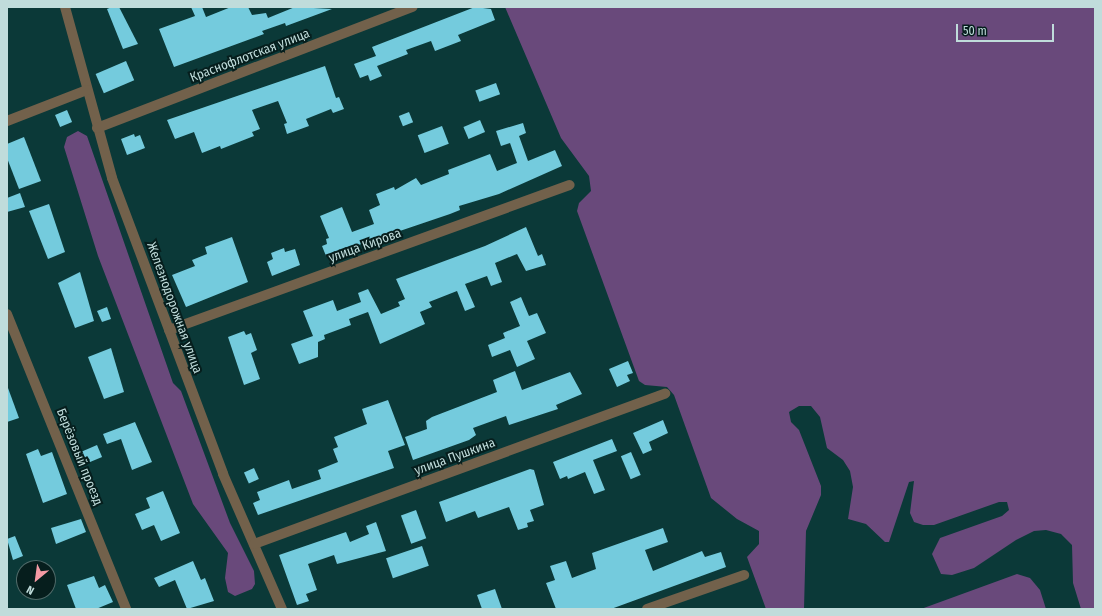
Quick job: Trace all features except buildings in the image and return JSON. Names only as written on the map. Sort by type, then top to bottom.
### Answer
[{"type":"street","name":"Железнодорожная улица","points":[[65,7],[97,128],[169,330],[222,474],[282,609]]},
{"type":"street","name":"Краснофлотская улица","points":[[97,128],[413,7]]},
{"type":"street","points":[[7,121],[87,90]]},
{"type":"street","name":"улица Кирова","points":[[169,330],[570,185]]},
{"type":"street","name":"Берёзовый проезд","points":[[7,314],[126,609]]},
{"type":"street","name":"улица Пушкина","points":[[254,544],[665,394]]},
{"type":"street","points":[[647,609],[744,575]]},
{"type":"shaded area","points":[[505,7],[1095,7],[1095,609],[1081,609],[1073,583],[1072,545],[1061,534],[1046,530],[1034,531],[1016,540],[974,568],[952,575],[941,574],[932,554],[940,538],[1002,516],[1009,510],[1007,502],[999,502],[934,525],[923,525],[914,522],[910,513],[914,481],[909,482],[889,542],[885,542],[866,524],[848,519],[853,487],[850,471],[843,460],[827,448],[820,417],[811,406],[799,406],[789,412],[791,422],[799,430],[821,486],[821,495],[806,531],[804,609],[766,609],[747,557],[759,544],[759,531],[737,519],[711,498],[674,395],[667,387],[645,385],[639,381],[577,211],[579,203],[591,191],[589,176],[561,138]]},
{"type":"shaded area","points":[[78,131],[87,136],[173,383],[181,391],[230,523],[254,571],[255,584],[252,589],[235,596],[228,592],[225,578],[228,553],[193,504],[98,256],[64,147],[67,137]]},
{"type":"shaded area","points":[[1017,574],[1030,578],[1040,590],[1046,609],[921,609]]}]
